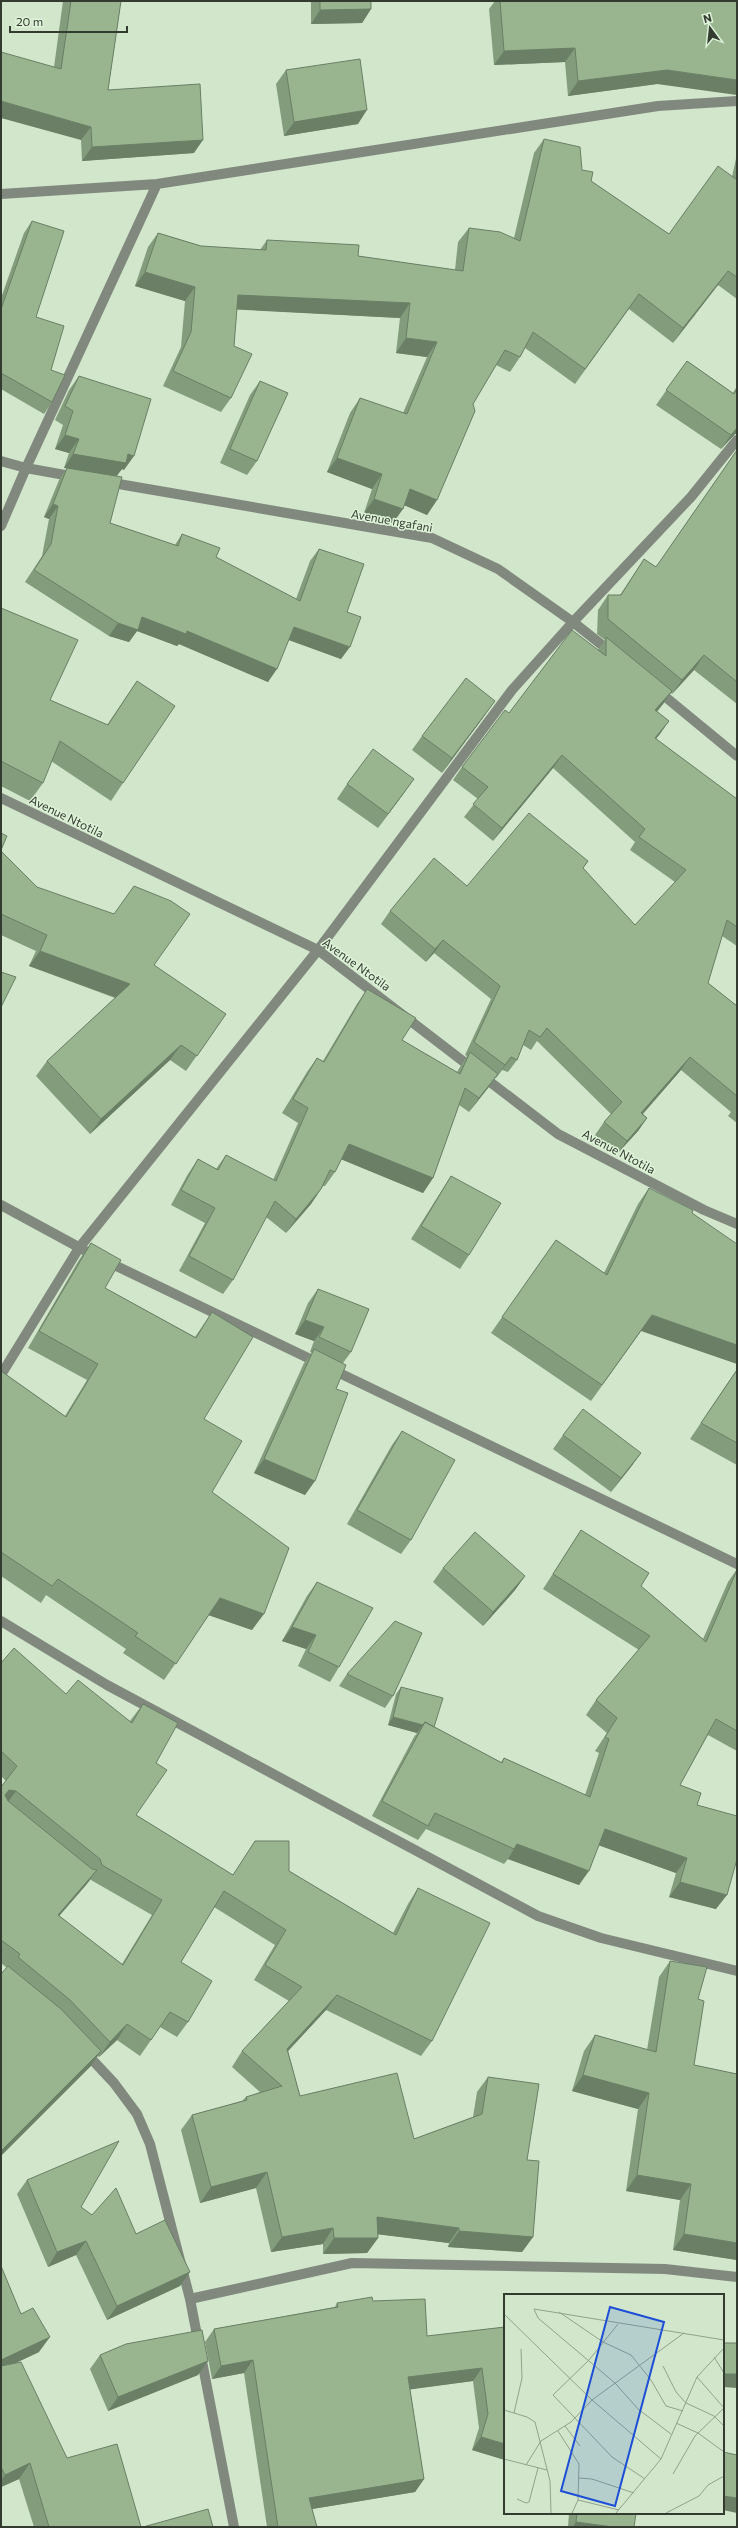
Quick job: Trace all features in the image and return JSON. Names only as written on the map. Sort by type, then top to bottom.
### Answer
[{"type":"street","points":[[1,194],[158,184],[658,106],[737,101]]},
{"type":"street","points":[[1,526],[26,468],[158,184]]},
{"type":"street","points":[[1,1375],[79,1248],[318,950],[512,690],[573,622],[690,497],[737,440]]},
{"type":"street","name":"Avenue ngafani","points":[[1,461],[26,468],[91,480],[432,538],[498,569],[573,622],[622,662]]},
{"type":"street","points":[[646,681],[737,756]]},
{"type":"street","name":"Avenue Ntotila","points":[[1,798],[318,950],[558,1134],[704,1210],[737,1224]]},
{"type":"street","points":[[1,1204],[79,1248],[737,1564]]},
{"type":"street","points":[[1,1621],[114,1688],[538,1916],[601,1938],[737,1971]]},
{"type":"street","points":[[76,2043],[114,2083],[137,2114],[150,2144],[190,2299],[234,2527]]},
{"type":"street","points":[[190,2299],[352,2262],[665,2269],[737,2277]]},
{"type":"building","points":[[71,1],[121,1],[108,90],[200,84],[203,140],[92,147],[91,127],[1,101],[1,52],[61,69]]},
{"type":"building","points":[[320,1],[371,1],[371,9],[320,10]]},
{"type":"building","points":[[500,1],[737,1],[737,80],[667,70],[578,81],[575,48],[504,51]]},
{"type":"building","points":[[360,59],[367,110],[294,122],[286,70]]},
{"type":"building","points":[[544,139],[580,147],[582,170],[593,172],[591,181],[669,234],[718,166],[737,180],[737,277],[728,271],[683,328],[639,294],[585,369],[533,332],[520,357],[505,350],[473,404],[475,411],[437,500],[410,489],[403,509],[374,499],[382,474],[337,458],[360,398],[407,414],[437,342],[406,338],[410,303],[238,295],[234,346],[252,354],[231,398],[173,371],[191,332],[195,287],[145,272],[158,233],[201,246],[266,250],[267,240],[359,245],[358,256],[463,271],[469,228],[500,232],[520,241]]},
{"type":"building","points":[[32,221],[64,231],[36,317],[64,326],[51,370],[65,375],[52,402],[1,373],[1,309]]},
{"type":"building","points":[[687,361],[734,394],[737,389],[737,428],[731,435],[666,390]]},
{"type":"building","points":[[79,376],[151,399],[134,456],[128,454],[126,463],[73,454],[79,439],[65,435],[73,411],[65,406]]},
{"type":"building","points":[[260,381],[288,393],[257,461],[230,449]]},
{"type":"building","points":[[737,450],[737,682],[704,655],[682,680],[608,619],[608,595],[621,595],[644,559],[656,567]]},
{"type":"building","points":[[67,468],[122,477],[110,523],[178,546],[182,534],[220,548],[216,557],[300,601],[319,549],[364,564],[347,612],[361,617],[350,647],[294,627],[277,669],[187,631],[186,634],[142,617],[138,630],[118,623],[34,570],[51,544],[58,506],[53,504]]},
{"type":"building","points":[[1,608],[78,640],[50,700],[108,725],[137,681],[175,706],[123,783],[60,741],[43,783],[1,761]]},
{"type":"building","points":[[572,630],[606,656],[606,637],[672,691],[655,710],[669,721],[655,738],[737,799],[737,927],[727,920],[708,983],[737,1006],[737,1096],[690,1057],[641,1113],[647,1118],[627,1141],[604,1122],[622,1102],[547,1028],[540,1037],[529,1030],[517,1060],[511,1057],[505,1065],[474,1042],[500,986],[443,940],[435,949],[390,911],[434,858],[467,886],[529,813],[588,861],[583,868],[635,925],[686,870],[639,837],[645,829],[562,755],[502,828],[473,804],[488,787],[462,767],[505,710],[509,713]]},
{"type":"building","points":[[466,678],[495,701],[452,758],[422,736]]},
{"type":"building","points":[[373,749],[414,779],[388,814],[347,784]]},
{"type":"building","points":[[1,833],[7,836],[1,850]]},
{"type":"building","points":[[1,851],[37,887],[114,914],[134,886],[171,901],[190,914],[154,965],[226,1014],[197,1056],[181,1045],[101,1119],[47,1061],[130,984],[40,951],[47,935],[1,914]]},
{"type":"building","points":[[1,972],[16,977],[1,1007]]},
{"type":"building","points":[[367,989],[416,1018],[402,1040],[460,1074],[470,1052],[498,1074],[479,1098],[465,1088],[433,1178],[349,1144],[335,1172],[330,1170],[321,1189],[296,1219],[275,1201],[233,1280],[189,1256],[215,1208],[181,1190],[198,1159],[218,1170],[226,1155],[276,1181],[308,1108],[293,1099],[317,1058],[324,1062]]},
{"type":"building","points":[[451,1176],[501,1203],[469,1255],[421,1226]]},
{"type":"building","points":[[649,1188],[693,1210],[692,1213],[737,1244],[737,1345],[652,1315],[602,1385],[502,1317],[556,1240],[607,1275]]},
{"type":"building","points":[[91,1243],[121,1260],[105,1288],[196,1338],[212,1312],[253,1337],[204,1419],[242,1441],[212,1492],[289,1548],[264,1614],[220,1598],[176,1664],[135,1636],[138,1633],[58,1579],[52,1586],[1,1552],[1,1371],[66,1417],[98,1364],[39,1331]]},
{"type":"building","points":[[318,1289],[369,1309],[351,1352],[319,1337],[324,1327],[305,1320]]},
{"type":"building","points":[[314,1349],[346,1365],[336,1389],[348,1393],[315,1481],[264,1459]]},
{"type":"building","points":[[737,1370],[737,1443],[701,1423]]},
{"type":"building","points":[[583,1409],[641,1453],[621,1478],[563,1435]]},
{"type":"building","points":[[402,1431],[455,1460],[411,1540],[357,1510]]},
{"type":"building","points":[[581,1530],[649,1573],[641,1586],[706,1642],[737,1570],[737,1731],[716,1719],[680,1785],[701,1793],[697,1805],[737,1816],[737,1859],[727,1895],[680,1882],[687,1858],[605,1829],[589,1871],[517,1844],[514,1849],[435,1813],[428,1826],[382,1801],[425,1722],[502,1763],[504,1758],[590,1797],[609,1739],[605,1737],[617,1718],[596,1700],[650,1636],[553,1574]]},
{"type":"building","points":[[475,1532],[525,1576],[493,1612],[443,1568]]},
{"type":"building","points":[[317,1582],[373,1608],[339,1667],[308,1652],[316,1635],[292,1627]]},
{"type":"building","points":[[395,1621],[422,1633],[393,1696],[347,1674]]},
{"type":"building","points":[[14,1648],[66,1694],[78,1680],[132,1723],[143,1704],[178,1723],[156,1763],[167,1770],[136,1815],[233,1875],[255,1841],[289,1841],[289,1871],[396,1935],[418,1888],[490,1923],[432,2041],[337,1995],[287,2049],[300,2096],[397,2073],[414,2139],[482,2114],[488,2077],[539,2084],[527,2160],[539,2161],[533,2237],[459,2231],[459,2228],[377,2217],[378,2238],[334,2238],[333,2228],[282,2237],[267,2172],[211,2187],[192,2115],[247,2100],[246,2097],[282,2086],[242,2051],[302,1987],[265,1965],[286,1930],[224,1891],[181,1962],[212,1981],[188,2022],[170,2012],[151,2040],[127,2024],[110,2042],[70,2000],[18,1957],[20,1954],[1,1940],[1,1787],[17,1766],[1,1751],[1,1663]],"holes":[[[9,1790],[16,1791],[100,1859],[102,1865],[162,1900],[123,1965],[58,1915],[97,1870],[92,1869],[8,1801],[5,1795]]]},
{"type":"building","points":[[401,1687],[443,1698],[434,1727],[425,1722],[423,1725],[393,1717]]},
{"type":"building","points":[[670,1961],[707,1967],[698,1999],[704,2001],[694,2065],[737,2074],[737,2243],[684,2234],[691,2184],[637,2175],[649,2093],[583,2075],[595,2035],[656,2052]]},
{"type":"building","points":[[8,1966],[61,2009],[101,2051],[1,2151],[1,1974]]},
{"type":"building","points":[[119,2141],[81,2207],[92,2215],[116,2188],[136,2234],[165,2220],[190,2272],[117,2306],[86,2241],[57,2252],[27,2180]]},
{"type":"building","points":[[1,2266],[21,2314],[33,2308],[50,2337],[1,2360]]},
{"type":"building","points":[[372,2297],[373,2301],[425,2299],[427,2336],[504,2327],[504,2444],[481,2437],[488,2414],[482,2368],[408,2377],[424,2479],[309,2498],[317,2527],[278,2527],[253,2360],[221,2366],[214,2329],[338,2307],[337,2303]]},
{"type":"building","points":[[202,2330],[208,2361],[118,2397],[100,2355],[126,2344]]},
{"type":"building","points":[[724,2343],[737,2343],[737,2374],[724,2374]]},
{"type":"building","points":[[21,2362],[67,2458],[117,2444],[141,2527],[49,2527],[30,2463],[5,2475],[2,2469],[1,2470],[1,2366]]},
{"type":"building","points":[[724,2452],[737,2455],[737,2498],[724,2496]]},
{"type":"building","points":[[208,2509],[213,2527],[143,2527]]},
{"type":"building","points":[[577,2514],[636,2514],[634,2527],[613,2527],[576,2522]]}]
